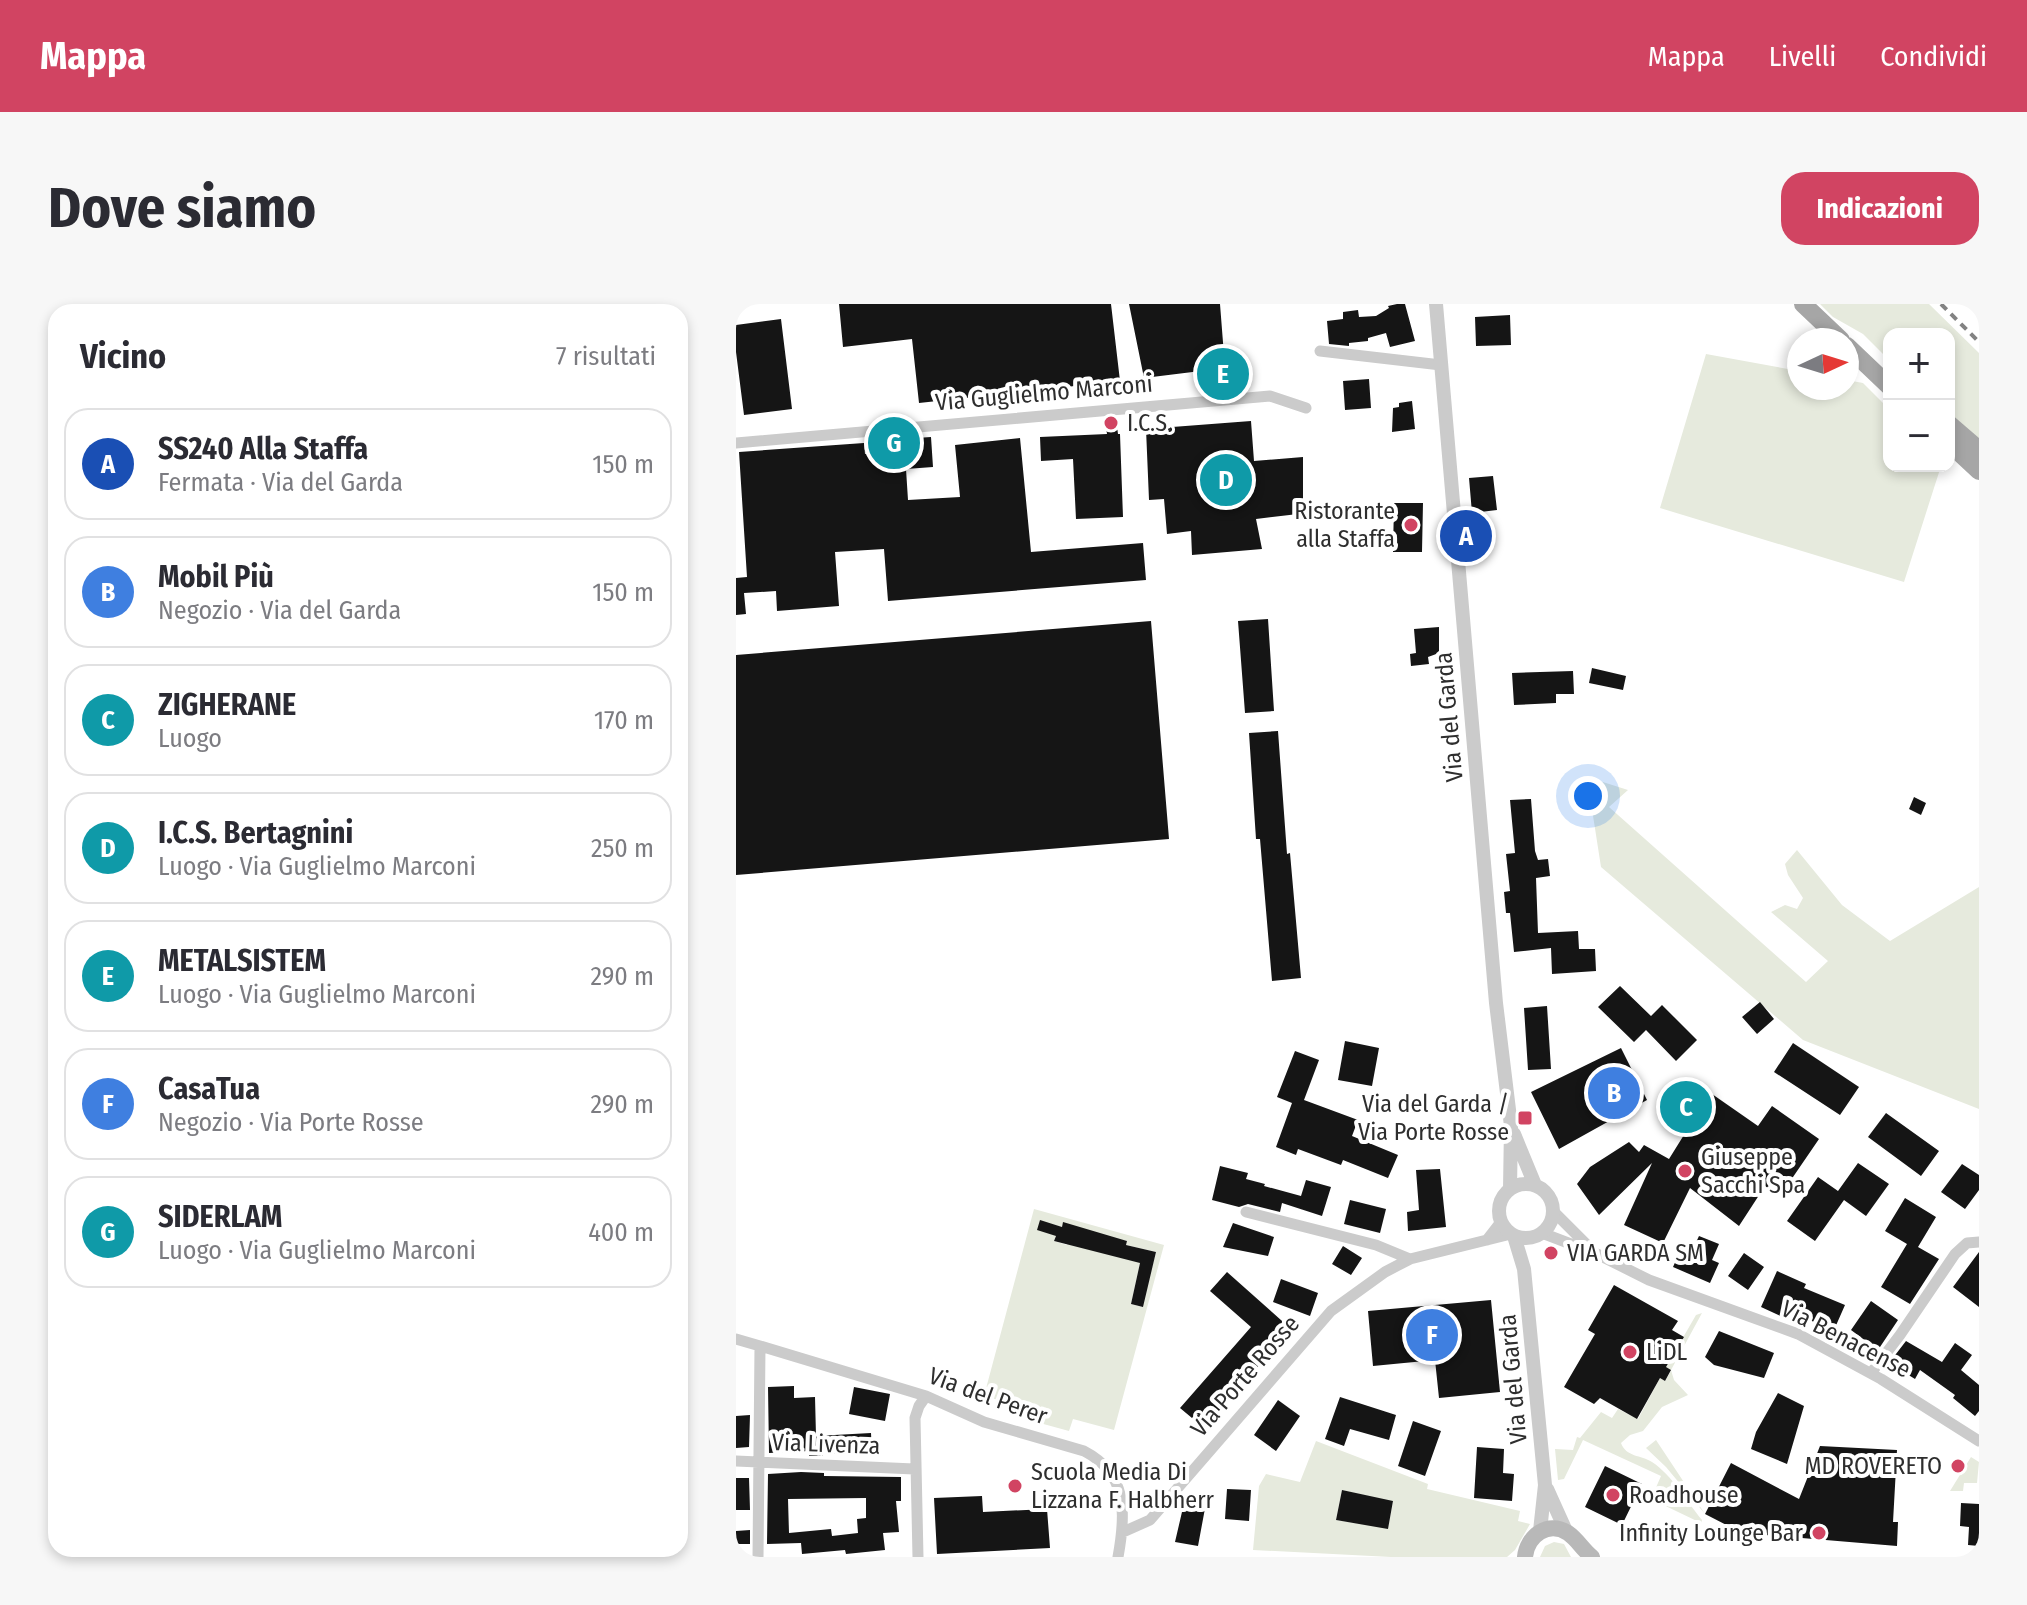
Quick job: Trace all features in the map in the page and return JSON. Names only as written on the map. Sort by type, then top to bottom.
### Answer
[{"type":"main road","points":[[1803,304],[1829,328]]},
{"type":"main road","points":[[1859,352],[1883,370]]},
{"type":"main road","points":[[1859,356],[1883,380]]},
{"type":"main road","points":[[1955,429],[1979,450]]},
{"type":"main road","points":[[1955,449],[1979,471]]},
{"type":"main road","points":[[1524,1557],[1529,1541],[1540,1531],[1556,1528],[1566,1531],[1584,1553]]},
{"type":"street","name":"Via del Garda","points":[[1436,304],[1496,1003],[1511,1126],[1510,1189]]},
{"type":"street","points":[[1320,351],[1441,365]]},
{"type":"street","name":"Via Guglielmo Marconi","points":[[736,443],[1270,396],[1306,408]]},
{"type":"street","name":"Via del Garda","points":[[1511,1126],[1535,1185]]},
{"type":"street","points":[[1535,1185],[1547,1195],[1553,1211],[1597,1254],[1538,1235],[1513,1235],[1501,1222],[1499,1205],[1510,1189],[1535,1185]]},
{"type":"street","points":[[1538,1235],[1550,1223],[1553,1211]]},
{"type":"street","points":[[1246,1212],[1376,1245],[1410,1259]]},
{"type":"street","points":[[1487,1240],[1501,1222]]},
{"type":"street","name":"Via del Garda","points":[[1513,1235],[1524,1269],[1545,1485],[1540,1531]]},
{"type":"street","name":"Via Porte Rosse","points":[[1123,1532],[1150,1520],[1331,1311],[1385,1272],[1410,1259],[1513,1235]]},
{"type":"street","name":"Via del Garda","points":[[1524,1269],[1538,1235]]},
{"type":"street","points":[[1871,1373],[1955,1254],[1967,1243],[1979,1242]]},
{"type":"street","name":"Via Benacense","points":[[1597,1254],[1623,1269],[1798,1334],[1871,1373],[1979,1441]]},
{"type":"street","name":"Via del Perer","points":[[736,1339],[926,1396],[984,1422],[1084,1451],[1098,1459],[1115,1479],[1121,1494],[1123,1532],[1118,1557]]},
{"type":"street","points":[[758,1557],[760,1346]]},
{"type":"street","points":[[918,1557],[915,1418],[926,1396]]},
{"type":"street","name":"Via Livenza","points":[[736,1461],[914,1469]]},
{"type":"street","name":"Via del Garda","points":[[1545,1485],[1566,1531]]},
{"type":"shaded area","points":[[1820,304],[1929,304],[1953,328],[1883,328],[1883,354],[1859,332],[1859,328],[1852,328],[1833,317]]},
{"type":"shaded area","points":[[1955,329],[1979,353],[1979,440],[1955,419]]},
{"type":"shaded area","points":[[1706,354],[1787,369],[1787,400],[1859,400],[1859,382],[1863,383],[1883,403],[1883,472],[1939,472],[1904,582],[1660,508]]},
{"type":"shaded area","points":[[1587,777],[1628,790],[1609,807],[1806,982],[1828,961],[1771,912],[1785,905],[1797,909],[1803,898],[1788,875],[1785,864],[1797,850],[1842,905],[1890,941],[1979,887],[1979,1109],[1803,1040],[1601,867]]},
{"type":"shaded area","points":[[1034,1209],[1164,1245],[1114,1430],[1073,1419],[1069,1431],[1011,1415],[1013,1404],[984,1396]],"holes":[[[1040,1221],[1062,1227],[1063,1223],[1071,1234],[1067,1245],[1054,1241],[1056,1236]],[[1114,1238],[1127,1241],[1126,1245],[1156,1252],[1142,1307],[1131,1304],[1140,1263]]]},
{"type":"shaded area","points":[[1702,1313],[1671,1370],[1674,1380],[1688,1395],[1662,1407],[1643,1431],[1630,1435],[1621,1443],[1626,1451],[1652,1462],[1666,1474],[1702,1520],[1701,1523],[1651,1499],[1661,1476],[1583,1440],[1564,1479],[1558,1480],[1555,1449],[1573,1450],[1577,1437],[1580,1438],[1601,1412],[1612,1418],[1618,1409],[1638,1419],[1660,1378],[1665,1381],[1671,1371],[1666,1367],[1696,1315]]},
{"type":"shaded area","points":[[1656,1440],[1705,1514],[1646,1448]]},
{"type":"shaded area","points":[[1316,1441],[1428,1484],[1427,1489],[1520,1511],[1518,1521],[1530,1524],[1515,1550],[1507,1557],[1391,1557],[1253,1550],[1259,1486],[1266,1474],[1300,1482]],"holes":[[[1342,1490],[1393,1502],[1388,1528],[1336,1520]]]},
{"type":"shaded area","points":[[1971,1457],[1979,1462],[1977,1483],[1964,1483],[1963,1491],[1950,1491]]},
{"type":"shaded area","points":[[1554,1542],[1564,1544],[1571,1557],[1540,1557],[1545,1546]]},
{"type":"building","points":[[839,304],[1111,304],[1120,381],[919,403],[912,339],[843,347]]},
{"type":"building","points":[[1129,304],[1220,304],[1225,368],[1144,378]]},
{"type":"building","points":[[1405,304],[1415,341],[1390,347],[1386,333],[1368,338],[1368,341],[1349,343],[1349,346],[1329,344],[1327,321],[1343,319],[1343,312],[1358,310],[1359,317],[1376,316],[1388,306]]},
{"type":"building","points":[[1510,315],[1511,345],[1476,346],[1475,317]]},
{"type":"building","points":[[781,319],[792,409],[744,415],[736,325]]},
{"type":"building","points":[[1369,379],[1371,408],[1345,410],[1343,381]]},
{"type":"building","points":[[1412,401],[1415,429],[1392,432],[1393,408],[1399,407],[1399,403]]},
{"type":"building","points":[[1116,419],[1120,434],[1123,517],[1076,519],[1073,459],[1041,461],[1040,437],[1107,434],[1105,420]]},
{"type":"building","points":[[1251,421],[1254,461],[1303,457],[1303,500],[1298,514],[1256,519],[1262,549],[1192,555],[1191,531],[1167,534],[1164,499],[1149,500],[1146,429]]},
{"type":"building","points":[[931,437],[933,467],[906,469],[908,500],[960,497],[955,445],[1020,438],[1031,552],[1143,543],[1146,580],[888,601],[884,549],[835,552],[839,606],[777,611],[776,591],[744,593],[746,614],[736,615],[736,578],[747,577],[739,452],[864,443],[865,454],[888,453],[887,440]]},
{"type":"building","points":[[1493,476],[1497,510],[1472,513],[1469,478]]},
{"type":"building","points":[[1394,503],[1423,503],[1422,552],[1393,552]]},
{"type":"building","points":[[1268,619],[1274,711],[1245,713],[1238,621]]},
{"type":"building","points":[[1151,621],[1169,839],[736,875],[736,655]]},
{"type":"building","points":[[1439,627],[1439,653],[1428,657],[1429,664],[1411,666],[1410,654],[1416,653],[1414,629]]},
{"type":"building","points":[[1592,668],[1626,676],[1623,690],[1589,683]]},
{"type":"building","points":[[1573,671],[1574,694],[1556,694],[1556,703],[1514,705],[1512,673]]},
{"type":"building","points":[[1278,731],[1287,854],[1290,853],[1301,978],[1272,981],[1260,839],[1256,839],[1249,733]]},
{"type":"building","points":[[1914,797],[1926,803],[1921,815],[1909,809]]},
{"type":"building","points":[[1531,799],[1535,851],[1538,860],[1548,859],[1550,876],[1536,878],[1538,933],[1578,931],[1579,949],[1595,949],[1596,971],[1552,974],[1551,948],[1514,952],[1510,913],[1506,913],[1504,892],[1510,891],[1506,854],[1515,853],[1510,800]]},
{"type":"building","points":[[1620,986],[1651,1016],[1662,1005],[1697,1040],[1676,1061],[1646,1030],[1634,1042],[1598,1007]]},
{"type":"building","points":[[1760,1002],[1774,1019],[1757,1034],[1742,1017]]},
{"type":"building","points":[[1547,1006],[1551,1069],[1528,1070],[1524,1008]]},
{"type":"building","points":[[1345,1041],[1379,1048],[1372,1086],[1338,1080]]},
{"type":"building","points":[[1793,1043],[1859,1087],[1840,1115],[1774,1072]]},
{"type":"building","points":[[1621,1048],[1647,1100],[1559,1149],[1531,1092]]},
{"type":"building","points":[[1295,1051],[1319,1060],[1304,1100],[1358,1120],[1352,1136],[1398,1155],[1388,1178],[1343,1160],[1341,1165],[1298,1149],[1296,1155],[1276,1147],[1292,1103],[1277,1097]]},
{"type":"building","points":[[1712,1094],[1758,1126],[1772,1106],[1819,1139],[1780,1196],[1765,1186],[1739,1226],[1690,1188],[1663,1243],[1624,1225],[1652,1163],[1599,1215],[1577,1184],[1590,1167],[1629,1142],[1639,1152],[1644,1145],[1669,1159],[1692,1122],[1681,1108],[1688,1102],[1698,1114]]},
{"type":"building","points":[[1886,1113],[1939,1151],[1921,1176],[1868,1137]]},
{"type":"building","points":[[1858,1163],[1889,1184],[1866,1216],[1844,1200],[1815,1241],[1787,1221],[1818,1177],[1838,1191]]},
{"type":"building","points":[[1962,1164],[1979,1175],[1979,1190],[1965,1209],[1941,1192]]},
{"type":"building","points":[[1220,1166],[1248,1173],[1246,1179],[1264,1186],[1301,1196],[1306,1180],[1331,1187],[1322,1216],[1282,1203],[1280,1212],[1212,1200]]},
{"type":"building","points":[[1440,1169],[1446,1227],[1408,1231],[1407,1212],[1419,1210],[1416,1170]]},
{"type":"building","points":[[1905,1198],[1936,1217],[1918,1247],[1939,1259],[1910,1304],[1881,1287],[1907,1244],[1885,1231]]},
{"type":"building","points":[[1350,1200],[1386,1209],[1380,1233],[1344,1224]]},
{"type":"building","points":[[1040,1220],[1062,1227],[1063,1222],[1127,1241],[1126,1245],[1156,1252],[1143,1307],[1131,1304],[1140,1263],[1054,1241],[1056,1236],[1037,1230]]},
{"type":"building","points":[[1233,1223],[1274,1237],[1268,1256],[1223,1247]]},
{"type":"building","points":[[1699,1236],[1719,1244],[1712,1260],[1719,1263],[1710,1283],[1673,1267],[1681,1249],[1691,1253]]},
{"type":"building","points":[[1343,1246],[1362,1258],[1351,1275],[1332,1264]]},
{"type":"building","points":[[1979,1252],[1979,1307],[1953,1287]]},
{"type":"building","points":[[1744,1253],[1764,1267],[1748,1290],[1728,1276]]},
{"type":"building","points":[[1777,1271],[1806,1284],[1804,1288],[1845,1305],[1834,1330],[1792,1313],[1789,1320],[1761,1307]]},
{"type":"building","points":[[1227,1272],[1291,1329],[1204,1428],[1180,1408],[1251,1327],[1210,1291]]},
{"type":"building","points":[[1281,1279],[1318,1293],[1310,1316],[1273,1302]]},
{"type":"building","name":"LiDL","points":[[1614,1285],[1678,1321],[1672,1330],[1684,1337],[1666,1367],[1671,1370],[1665,1381],[1660,1378],[1637,1419],[1600,1398],[1594,1404],[1564,1387],[1595,1334],[1588,1330]]},
{"type":"building","points":[[1491,1300],[1500,1392],[1439,1398],[1435,1360],[1373,1366],[1368,1311]]},
{"type":"building","points":[[1871,1301],[1898,1320],[1878,1350],[1851,1330]]},
{"type":"building","points":[[1719,1331],[1774,1353],[1764,1378],[1714,1365],[1705,1357]]},
{"type":"building","points":[[1906,1341],[1942,1362],[1955,1343],[1972,1355],[1961,1370],[1979,1385],[1979,1411],[1975,1416],[1953,1398],[1955,1395],[1920,1370],[1915,1379],[1889,1363]]},
{"type":"building","points":[[794,1386],[794,1398],[815,1397],[816,1436],[871,1433],[872,1453],[809,1456],[809,1451],[769,1453],[768,1387]]},
{"type":"building","points":[[854,1387],[890,1394],[885,1421],[849,1414]]},
{"type":"building","points":[[1778,1393],[1804,1406],[1787,1464],[1751,1449],[1756,1432]]},
{"type":"building","points":[[1340,1397],[1396,1415],[1389,1440],[1350,1429],[1344,1446],[1325,1439]]},
{"type":"building","points":[[1278,1400],[1300,1416],[1276,1451],[1254,1435]]},
{"type":"building","points":[[750,1415],[749,1447],[736,1448],[736,1416]]},
{"type":"building","points":[[1413,1421],[1441,1431],[1425,1476],[1398,1466]]},
{"type":"building","points":[[1820,1446],[1897,1450],[1893,1522],[1898,1522],[1897,1546],[1742,1533],[1705,1514],[1731,1463],[1799,1499]]},
{"type":"building","points":[[1477,1447],[1504,1449],[1503,1473],[1514,1474],[1512,1501],[1474,1498]]},
{"type":"building","name":"Roadhouse","points":[[1605,1466],[1642,1484],[1622,1525],[1585,1507]]},
{"type":"building","points":[[801,1472],[824,1473],[824,1476],[901,1477],[901,1501],[896,1501],[899,1532],[883,1533],[885,1550],[846,1554],[845,1550],[802,1554],[801,1543],[767,1544],[768,1474]],"holes":[[[866,1498],[866,1518],[857,1519],[858,1533],[832,1536],[831,1529],[789,1533],[788,1499]]]},
{"type":"building","points":[[736,1478],[749,1478],[750,1510],[736,1510]]},
{"type":"building","points":[[1227,1489],[1251,1490],[1249,1521],[1225,1519]]},
{"type":"building","points":[[1342,1490],[1393,1501],[1388,1529],[1336,1520]]},
{"type":"building","name":"Scuola Media Di Lizzana F. Halbherr","points":[[982,1496],[983,1512],[1047,1509],[1050,1548],[937,1554],[934,1498]]},
{"type":"building","points":[[1185,1499],[1206,1503],[1198,1546],[1175,1542]]},
{"type":"building","points":[[1961,1503],[1979,1504],[1979,1546],[1968,1545],[1969,1527],[1960,1526]]},
{"type":"building","points":[[750,1530],[750,1544],[736,1544],[736,1531]]},
{"type":"railway","points":[[1941,304],[1979,342]]},
{"type":"place","name":"METALSISTEM","points":[[1223,374]]},
{"type":"place","name":"I.C.S.","points":[[1111,423]]},
{"type":"place","name":"SIDERLAM","points":[[894,443]]},
{"type":"place","name":"I.C.S. Bertagnini","points":[[1226,480]]},
{"type":"place","name":"Ristorante alla Staffa","points":[[1411,525]]},
{"type":"place","name":"SS240 Alla Staffa","points":[[1466,536]]},
{"type":"place","name":"Mobil Più","points":[[1614,1093]]},
{"type":"place","name":"ZIGHERANE","points":[[1686,1107]]},
{"type":"place","name":"Via del Garda / Via Porte Rosse","points":[[1525,1118]]},
{"type":"place","name":"Giuseppe Sacchi Spa","points":[[1685,1171]]},
{"type":"place","name":"VIA GARDA SM","points":[[1551,1253]]},
{"type":"place","name":"CasaTua","points":[[1432,1335]]},
{"type":"place","name":"LiDL","points":[[1630,1352]]},
{"type":"place","name":"MD ROVERETO","points":[[1958,1466]]},
{"type":"place","name":"Scuola Media Di Lizzana F. Halbherr","points":[[1015,1486]]},
{"type":"place","name":"Roadhouse","points":[[1613,1495]]},
{"type":"place","name":"Infinity Lounge Bar","points":[[1819,1533]]}]
